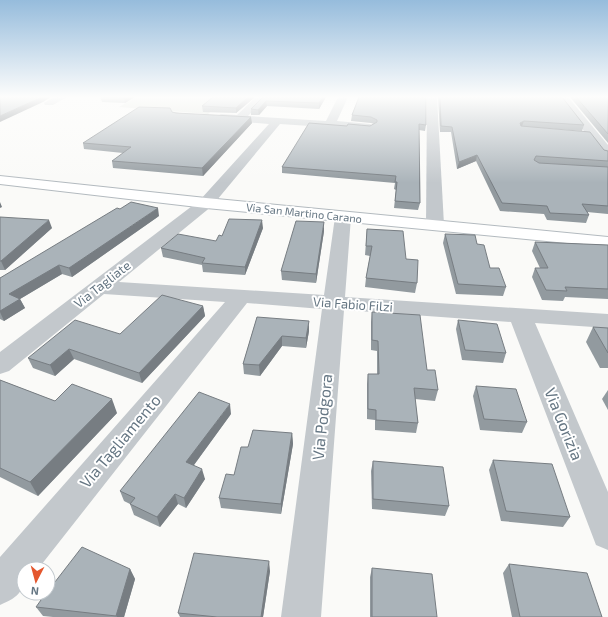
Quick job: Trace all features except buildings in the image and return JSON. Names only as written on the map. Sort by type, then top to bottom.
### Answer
[{"type":"street","name":"Via Tagliate","points":[[0,365],[206,203],[273,126]]},
{"type":"street","points":[[354,126],[370,127]]},
{"type":"street","points":[[433,126],[435,225]]},
{"type":"street","points":[[586,126],[608,153]]},
{"type":"street","name":"Via San Martino Carano","points":[[3,182],[343,217],[608,242]]},
{"type":"street","name":"Via Podgora","points":[[301,617],[343,217]]},
{"type":"street","name":"Via Fabio Filzi","points":[[98,287],[608,321]]},
{"type":"street","name":"Via Tagliamento","points":[[0,586],[241,297]]},
{"type":"street","name":"Via Gorizia","points":[[520,316],[608,533]]}]
